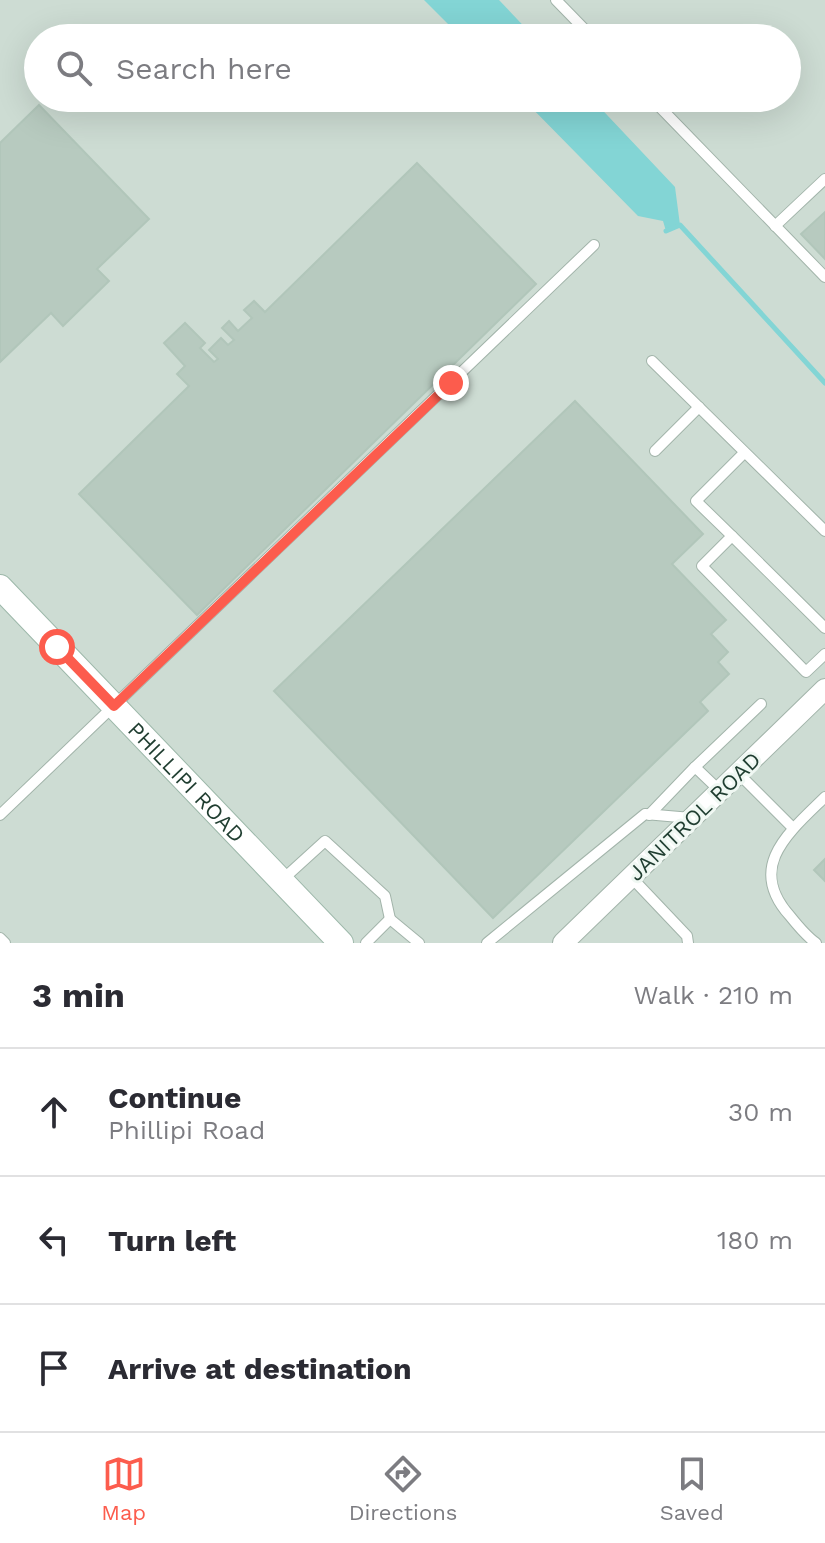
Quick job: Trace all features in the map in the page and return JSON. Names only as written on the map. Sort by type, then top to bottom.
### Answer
[{"type":"main road","name":"PHILLIPI ROAD","points":[[0,587],[341,943]]},
{"type":"street","name":"JANITROL ROAD","points":[[563,943],[825,689]]},
{"type":"lane","points":[[556,0],[579,24]]},
{"type":"lane","points":[[665,112],[825,277]]},
{"type":"lane","points":[[775,226],[825,179]]},
{"type":"lane","points":[[0,815],[594,245]]},
{"type":"lane","points":[[652,361],[825,531]]},
{"type":"lane","points":[[655,451],[699,407]]},
{"type":"lane","points":[[744,453],[696,501],[825,628]]},
{"type":"lane","points":[[732,536],[702,566],[806,672],[825,654]]},
{"type":"lane","points":[[649,815],[761,704]]},
{"type":"lane","points":[[695,767],[720,791]]},
{"type":"lane","points":[[738,773],[793,828]]},
{"type":"lane","points":[[816,943],[775,900],[769,877],[778,849],[793,828],[825,797]]},
{"type":"lane","points":[[487,943],[645,814],[692,818]]},
{"type":"lane","points":[[281,881],[325,841],[385,896],[390,919],[419,943]]},
{"type":"lane","points":[[631,877],[687,936],[688,943]]},
{"type":"lane","points":[[366,943],[390,919]]},
{"type":"lane","points":[[0,938],[5,943]]},
{"type":"shaded area","points":[[0,0],[825,0],[825,943],[0,943]]},
{"type":"water","points":[[424,0],[499,0],[522,24],[448,24]]},
{"type":"water","points":[[536,112],[604,112],[675,187],[680,225],[666,231],[663,221],[638,216]]},
{"type":"building","points":[[32,112],[46,112],[149,219],[97,269],[109,281],[63,326],[51,313],[0,362],[0,143]]},
{"type":"building","points":[[417,163],[536,284],[197,615],[79,494],[189,386],[177,374],[185,366],[164,343],[185,323],[205,343],[200,348],[214,362],[218,359],[209,350],[221,338],[228,345],[234,340],[222,328],[229,321],[238,331],[252,318],[244,310],[254,301],[265,312]]},
{"type":"building","points":[[825,212],[825,259],[801,234]]},
{"type":"building","points":[[575,401],[703,534],[672,564],[726,620],[711,634],[728,652],[718,662],[729,674],[700,702],[708,711],[493,918],[274,691]]},
{"type":"building","points":[[825,859],[825,881],[814,870]]},
{"type":"waterway","points":[[666,231],[680,225],[825,383]]},
{"type":"route","points":[[57,647],[114,706],[451,383]]}]
